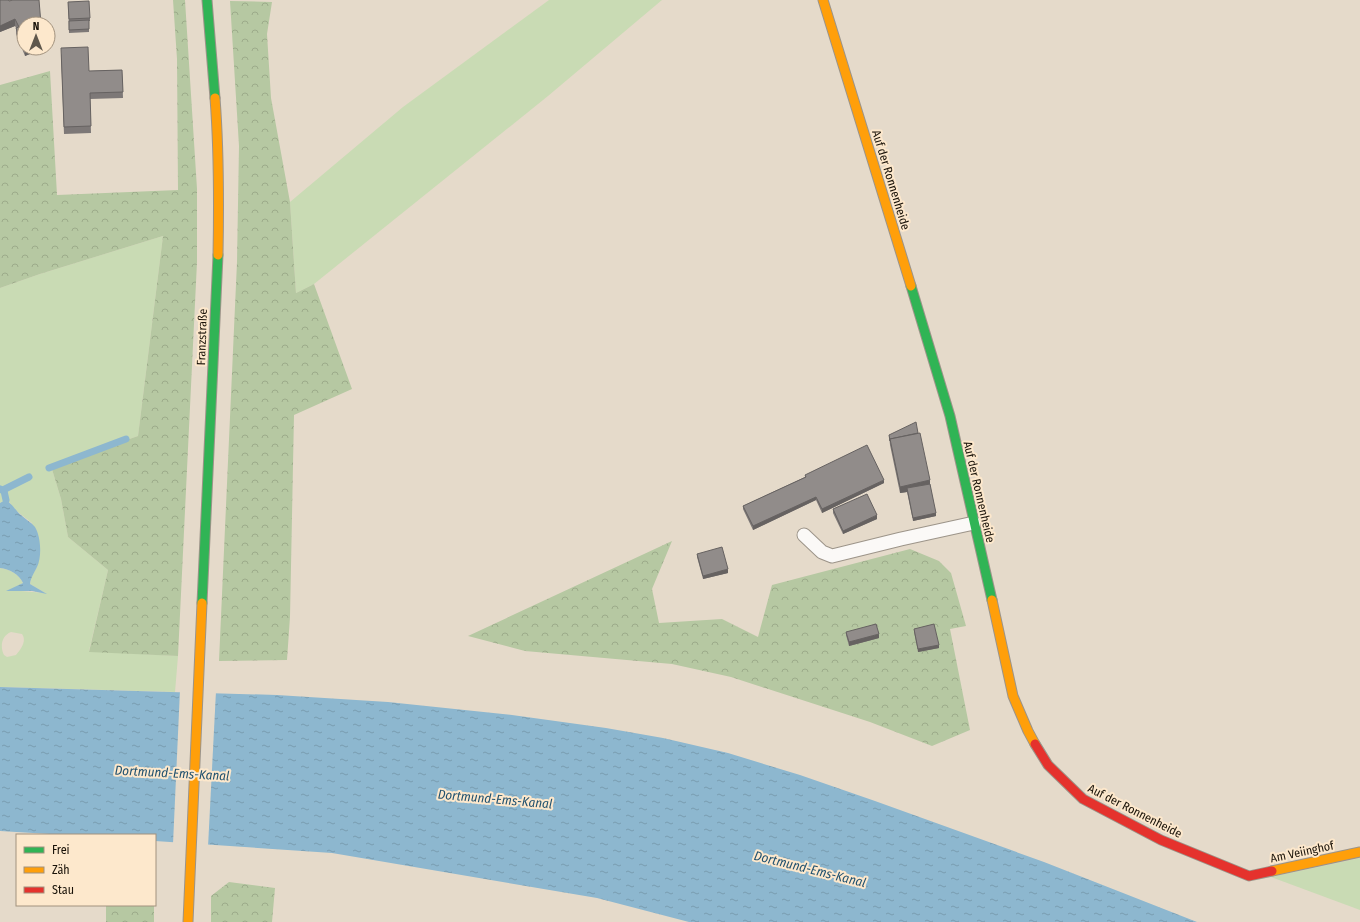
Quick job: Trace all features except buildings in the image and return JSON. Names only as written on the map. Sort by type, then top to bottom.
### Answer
[{"type":"street","name":"Franzstraße","points":[[188,922],[218,260],[219,196],[217,130],[207,0]]},
{"type":"street","name":"Auf der Ronnenheide","points":[[824,0],[950,416],[1013,696],[1028,731],[1048,765],[1082,799],[1161,840],[1249,876]]},
{"type":"street","name":"Am Veiinghof","points":[[1249,876],[1360,852]]},
{"type":"lane","points":[[804,535],[822,552],[832,556],[974,523]]},
{"type":"green space","points":[[173,0],[185,0],[197,189],[197,262],[178,656],[89,652],[108,570],[68,537],[61,499],[51,466],[138,436],[163,236],[0,288],[0,85],[50,71],[57,195],[178,190],[177,59]]},
{"type":"green space","points":[[549,0],[662,0],[548,96],[314,284],[296,293],[290,202],[403,107]]},
{"type":"green space","points":[[230,1],[272,2],[267,34],[271,98],[290,202],[296,293],[314,284],[352,389],[294,415],[290,617],[287,660],[219,661],[237,262],[239,146]]},
{"type":"green space","points":[[163,236],[138,436],[51,466],[61,499],[68,537],[108,570],[89,651],[178,656],[175,692],[0,687],[0,568],[10,571],[19,577],[23,583],[16,587],[21,591],[45,593],[30,584],[32,575],[37,567],[32,523],[14,509],[6,500],[0,503],[0,288]],"holes":[[[11,632],[22,634],[24,642],[16,655],[7,657],[4,655],[2,642],[5,636]]]},
{"type":"green space","points":[[672,541],[652,589],[659,623],[722,619],[758,637],[772,585],[910,549],[939,561],[951,573],[966,626],[950,629],[970,730],[932,746],[870,722],[731,677],[672,664],[525,651],[468,636]]},
{"type":"green space","points":[[1360,858],[1360,910],[1271,877]]},
{"type":"green space","points":[[229,882],[275,888],[272,922],[211,922],[211,896]]},
{"type":"green space","points":[[106,906],[154,906],[154,922],[106,922]]},
{"type":"water","points":[[5,500],[33,525],[37,531],[40,541],[40,558],[30,584],[47,594],[32,591],[6,591],[23,583],[13,572],[0,568],[0,503]]},
{"type":"water","name":"Dortmund-Ems-Kanal","points":[[0,687],[277,695],[388,702],[512,715],[606,728],[663,738],[728,753],[800,775],[875,801],[1044,862],[1197,922],[689,922],[597,898],[332,853],[156,841],[156,834],[50,834],[0,831]]},
{"type":"pier","points":[[180,690],[216,691],[208,847],[173,844]]},
{"type":"waterway","points":[[49,468],[126,439]]},
{"type":"waterway","points":[[3,490],[29,477]]},
{"type":"waterway","points":[[0,489],[4,491],[6,500]]},
{"type":"traffic: fast","points":[[207,0],[215,98]]},
{"type":"traffic: fast","points":[[202,603],[218,255]]},
{"type":"traffic: fast","points":[[911,286],[950,416],[992,600]]},
{"type":"traffic: slow","points":[[823,0],[911,286]]},
{"type":"traffic: slow","points":[[215,98],[219,216],[218,255]]},
{"type":"traffic: slow","points":[[992,600],[1013,696],[1035,744]]},
{"type":"traffic: slow","points":[[188,922],[202,603]]},
{"type":"traffic: slow","points":[[1272,871],[1360,852]]},
{"type":"traffic: jam","points":[[1035,744],[1048,765],[1083,799],[1161,840],[1249,876],[1272,871]]}]
